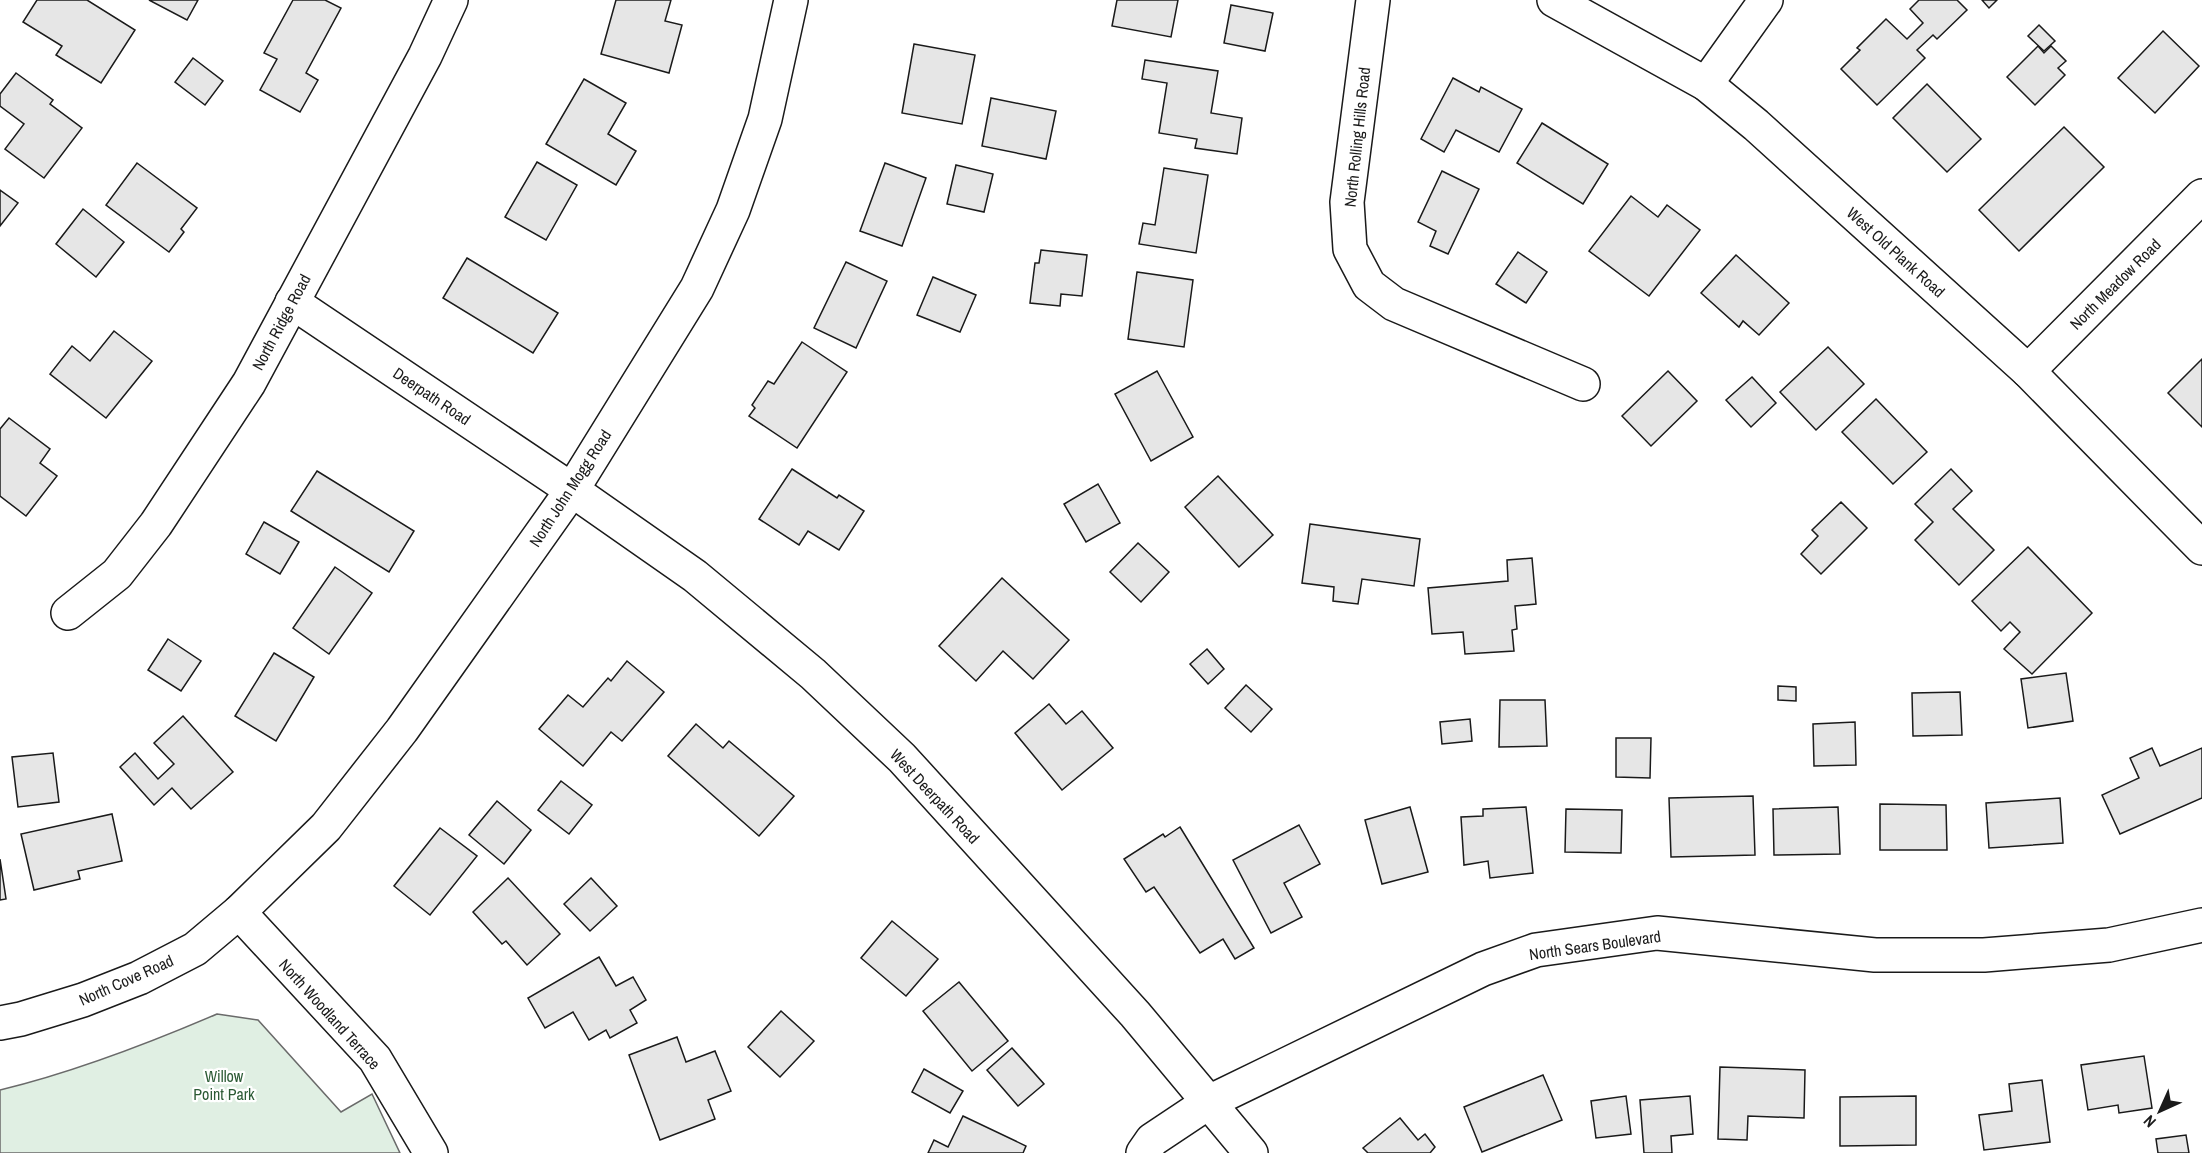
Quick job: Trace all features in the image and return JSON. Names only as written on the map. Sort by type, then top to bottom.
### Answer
[{"type":"street","name":"North Ridge Road","points":[[68,613],[117,574],[156,524],[249,382],[425,56],[451,0]]},
{"type":"street","name":"North John Mogg Road","points":[[239,912],[326,827],[402,730],[572,490],[697,288],[733,210],[765,119],[791,0]]},
{"type":"street","name":"North Rolling Hills Road","points":[[1373,0],[1347,202],[1350,249],[1369,285],[1394,304],[1583,384]]},
{"type":"street","name":"West Old Plank Road","points":[[1554,0],[1706,84],[1765,133],[2028,371],[2202,548]]},
{"type":"street","points":[[1706,84],[1766,0]]},
{"type":"street","name":"North Meadow Road","points":[[2028,371],[2202,196]]},
{"type":"street","name":"Deerpath Road","points":[[292,302],[572,490]]},
{"type":"street","name":"West Deerpath Road","points":[[572,490],[695,576],[813,674],[894,751],[1135,1014],[1251,1153]]},
{"type":"street","name":"North Cove Road","points":[[0,1023],[83,1000],[139,978],[195,949],[239,912]]},
{"type":"street","name":"North Woodland Terrace","points":[[239,912],[375,1059],[431,1153]]},
{"type":"street","name":"North Sears Boulevard","points":[[1143,1153],[1152,1140],[1209,1102],[1483,969],[1536,950],[1657,933],[1875,955],[1984,955],[2109,945],[2202,925]]},
{"type":"green space","name":"Willow Point Park","points":[[217,1014],[258,1020],[341,1112],[372,1094],[400,1153],[0,1153],[0,1090],[56,1075]]},
{"type":"building","points":[[37,0],[87,0],[135,30],[101,83],[56,55],[62,46],[23,22]]},
{"type":"building","points":[[149,0],[198,0],[187,20]]},
{"type":"building","points":[[293,0],[325,0],[341,8],[306,73],[318,80],[300,112],[260,90],[277,59],[264,53]]},
{"type":"building","points":[[616,0],[671,0],[665,21],[682,25],[669,73],[601,54]]},
{"type":"building","points":[[1117,0],[1178,0],[1171,37],[1112,26]]},
{"type":"building","points":[[1919,0],[1957,0],[1967,10],[1937,39],[1933,35],[1917,50],[1925,58],[1877,105],[1841,69],[1860,50],[1857,48],[1886,19],[1907,39],[1923,23],[1910,9]]},
{"type":"building","points":[[1982,0],[1997,0],[1989,8]]},
{"type":"building","points":[[1231,5],[1273,13],[1265,51],[1224,43]]},
{"type":"building","points":[[2039,25],[2055,41],[2044,51],[2028,36]]},
{"type":"building","points":[[2163,31],[2199,66],[2155,113],[2118,78]]},
{"type":"building","points":[[914,44],[975,55],[962,124],[902,113]]},
{"type":"building","points":[[2038,46],[2044,53],[2051,46],[2066,61],[2058,68],[2065,75],[2035,105],[2007,77]]},
{"type":"building","points":[[193,58],[223,81],[205,105],[175,82]]},
{"type":"building","points":[[1145,60],[1218,71],[1211,113],[1242,118],[1237,154],[1195,148],[1197,139],[1159,133],[1167,83],[1142,79]]},
{"type":"building","points":[[16,73],[53,100],[50,104],[82,128],[44,178],[5,149],[24,124],[0,106],[0,94]]},
{"type":"building","points":[[1453,78],[1479,92],[1481,87],[1522,109],[1499,152],[1456,130],[1444,152],[1421,139]]},
{"type":"building","points":[[584,79],[626,103],[608,134],[636,151],[616,185],[546,144]]},
{"type":"building","points":[[1927,84],[1981,139],[1947,172],[1893,118]]},
{"type":"building","points":[[991,98],[1056,111],[1046,159],[982,146]]},
{"type":"building","points":[[1542,123],[1608,164],[1583,204],[1517,163]]},
{"type":"building","points":[[2064,127],[2104,167],[2019,251],[1979,210]]},
{"type":"building","points":[[537,162],[577,185],[546,240],[505,217]]},
{"type":"building","points":[[137,163],[197,208],[181,229],[184,232],[169,252],[106,205]]},
{"type":"building","points":[[885,163],[926,178],[902,246],[860,231]]},
{"type":"building","points":[[956,165],[993,174],[984,212],[947,204]]},
{"type":"building","points":[[1164,168],[1208,175],[1196,253],[1139,244],[1143,223],[1155,225]]},
{"type":"building","points":[[1442,171],[1479,189],[1448,254],[1430,246],[1436,231],[1418,222]]},
{"type":"building","points":[[0,190],[18,203],[0,226]]},
{"type":"building","points":[[1631,196],[1658,217],[1667,205],[1700,230],[1649,296],[1589,251]]},
{"type":"building","points":[[83,209],[124,242],[96,277],[56,244]]},
{"type":"building","points":[[1041,250],[1087,255],[1082,296],[1061,294],[1060,306],[1030,303],[1035,263],[1039,263]]},
{"type":"building","points":[[1518,252],[1547,272],[1526,303],[1496,284]]},
{"type":"building","points":[[1736,255],[1789,303],[1759,335],[1743,321],[1739,327],[1701,293]]},
{"type":"building","points":[[467,258],[558,313],[533,353],[443,298]]},
{"type":"building","points":[[846,262],[887,281],[856,348],[814,328]]},
{"type":"building","points":[[1137,272],[1193,280],[1184,347],[1128,339]]},
{"type":"building","points":[[933,277],[976,295],[960,332],[917,315]]},
{"type":"building","points":[[114,331],[152,361],[106,418],[50,374],[72,346],[90,361]]},
{"type":"building","points":[[802,342],[847,372],[797,448],[749,416],[755,408],[752,405],[768,381],[774,384]]},
{"type":"building","points":[[1828,347],[1864,384],[1816,430],[1780,392]]},
{"type":"building","points":[[2202,359],[2202,427],[2168,393]]},
{"type":"building","points":[[1157,371],[1193,437],[1151,461],[1115,394]]},
{"type":"building","points":[[1668,371],[1697,401],[1651,446],[1622,416]]},
{"type":"building","points":[[1752,377],[1776,403],[1751,427],[1726,400]]},
{"type":"building","points":[[1876,399],[1927,452],[1893,484],[1842,432]]},
{"type":"building","points":[[9,418],[50,449],[40,463],[57,476],[26,516],[0,496],[0,429]]},
{"type":"building","points":[[792,469],[837,498],[839,495],[864,511],[839,550],[808,531],[799,545],[759,519]]},
{"type":"building","points":[[1951,469],[1972,491],[1953,509],[1994,550],[1959,585],[1915,540],[1933,522],[1915,504]]},
{"type":"building","points":[[317,471],[414,531],[389,572],[291,511]]},
{"type":"building","points":[[1218,476],[1273,535],[1239,567],[1185,507]]},
{"type":"building","points":[[1098,484],[1120,523],[1086,542],[1064,504]]},
{"type":"building","points":[[1841,502],[1867,528],[1821,574],[1801,554],[1818,536],[1812,530]]},
{"type":"building","points":[[264,522],[299,542],[280,574],[246,554]]},
{"type":"building","points":[[1310,524],[1420,539],[1414,586],[1362,579],[1358,604],[1333,601],[1334,587],[1302,583]]},
{"type":"building","points":[[1138,543],[1169,572],[1141,602],[1110,572]]},
{"type":"building","points":[[2028,547],[2092,613],[2032,674],[2004,649],[2020,632],[2010,622],[2001,631],[1972,601]]},
{"type":"building","points":[[1532,558],[1536,604],[1515,606],[1517,629],[1512,630],[1514,651],[1465,654],[1463,632],[1432,634],[1428,588],[1508,581],[1507,560]]},
{"type":"building","points":[[335,567],[372,593],[329,654],[293,628]]},
{"type":"building","points":[[1002,578],[1069,640],[1033,679],[1003,651],[976,681],[939,646]]},
{"type":"building","points":[[168,639],[201,661],[181,691],[148,670]]},
{"type":"building","points":[[1207,649],[1224,669],[1208,684],[1190,664]]},
{"type":"building","points":[[274,653],[314,677],[276,741],[235,716]]},
{"type":"building","points":[[627,661],[664,692],[622,741],[611,732],[583,766],[539,729],[568,695],[583,707],[608,678],[611,681]]},
{"type":"building","points":[[2066,673],[2073,721],[2028,728],[2021,679]]},
{"type":"building","points":[[1246,685],[1272,709],[1251,732],[1225,708]]},
{"type":"building","points":[[1778,686],[1796,687],[1796,701],[1778,700]]},
{"type":"building","points":[[1960,692],[1962,735],[1913,736],[1912,693]]},
{"type":"building","points":[[1500,700],[1545,700],[1547,746],[1499,747]]},
{"type":"building","points":[[1049,704],[1066,724],[1082,711],[1113,748],[1062,790],[1015,733]]},
{"type":"building","points":[[183,716],[233,772],[191,809],[172,788],[154,805],[120,767],[135,753],[158,779],[174,764],[154,743]]},
{"type":"building","points":[[1470,719],[1472,741],[1442,744],[1440,722]]},
{"type":"building","points":[[1855,722],[1856,765],[1814,766],[1813,724]]},
{"type":"building","points":[[696,724],[723,748],[729,741],[794,796],[759,836],[668,756]]},
{"type":"building","points":[[1616,738],[1651,738],[1650,778],[1616,777]]},
{"type":"building","points":[[2152,748],[2160,766],[2202,748],[2202,798],[2120,834],[2102,795],[2139,778],[2130,758]]},
{"type":"building","points":[[53,753],[59,802],[18,807],[12,757]]},
{"type":"building","points":[[561,781],[592,805],[569,834],[538,810]]},
{"type":"building","points":[[1753,796],[1755,855],[1671,857],[1669,798]]},
{"type":"building","points":[[2060,798],[2063,843],[1989,848],[1986,803]]},
{"type":"building","points":[[497,801],[531,830],[504,864],[469,835]]},
{"type":"building","points":[[1880,804],[1946,805],[1947,850],[1880,850]]},
{"type":"building","points":[[1410,807],[1428,872],[1382,884],[1365,820]]},
{"type":"building","points":[[1526,807],[1533,873],[1490,878],[1488,861],[1464,865],[1461,817],[1483,816],[1483,809]]},
{"type":"building","points":[[1838,807],[1840,854],[1774,855],[1773,809]]},
{"type":"building","points":[[1566,809],[1622,810],[1621,853],[1565,852]]},
{"type":"building","points":[[112,814],[122,861],[78,871],[80,879],[34,890],[21,834]]},
{"type":"building","points":[[1299,825],[1320,864],[1284,883],[1302,917],[1271,933],[1233,860]]},
{"type":"building","points":[[1180,827],[1254,948],[1235,959],[1223,939],[1200,953],[1154,887],[1146,892],[1124,859],[1163,834],[1165,837]]},
{"type":"building","points":[[440,828],[477,856],[430,915],[394,886]]},
{"type":"building","points":[[0,859],[6,899],[0,900]]},
{"type":"building","points":[[508,878],[560,934],[527,965],[506,941],[502,944],[473,912]]},
{"type":"building","points":[[591,878],[617,906],[590,931],[564,904]]},
{"type":"building","points":[[892,921],[938,959],[906,996],[861,958]]},
{"type":"building","points":[[599,957],[616,986],[633,977],[646,1000],[630,1010],[637,1023],[610,1038],[606,1030],[589,1040],[573,1012],[545,1028],[528,998]]},
{"type":"building","points":[[959,982],[1008,1041],[972,1071],[923,1011]]},
{"type":"building","points":[[781,1011],[814,1041],[780,1077],[748,1047]]},
{"type":"building","points":[[677,1037],[686,1062],[715,1051],[731,1091],[708,1100],[715,1119],[660,1140],[629,1055]]},
{"type":"building","points":[[1012,1048],[1044,1084],[1018,1106],[987,1070]]},
{"type":"building","points":[[2144,1056],[2152,1108],[2119,1113],[2118,1105],[2088,1110],[2081,1065]]},
{"type":"building","points":[[1720,1067],[1805,1070],[1804,1118],[1748,1116],[1747,1140],[1718,1139]]},
{"type":"building","points":[[924,1069],[963,1091],[950,1113],[912,1092]]},
{"type":"building","points":[[1543,1075],[1562,1120],[1482,1152],[1464,1107]]},
{"type":"building","points":[[2042,1080],[2050,1142],[1984,1150],[1979,1115],[2012,1111],[2009,1084]]},
{"type":"building","points":[[1626,1096],[1631,1134],[1596,1138],[1591,1101]]},
{"type":"building","points":[[1690,1096],[1693,1134],[1671,1136],[1672,1153],[1644,1153],[1640,1100]]},
{"type":"building","points":[[1916,1096],[1916,1145],[1840,1146],[1840,1097]]},
{"type":"building","points":[[963,1116],[1026,1146],[1023,1153],[928,1153],[934,1140],[948,1147]]},
{"type":"building","points":[[1400,1118],[1418,1140],[1425,1134],[1435,1147],[1430,1153],[1368,1153],[1363,1148]]},
{"type":"building","points":[[2186,1135],[2189,1153],[2158,1153],[2156,1139]]}]
